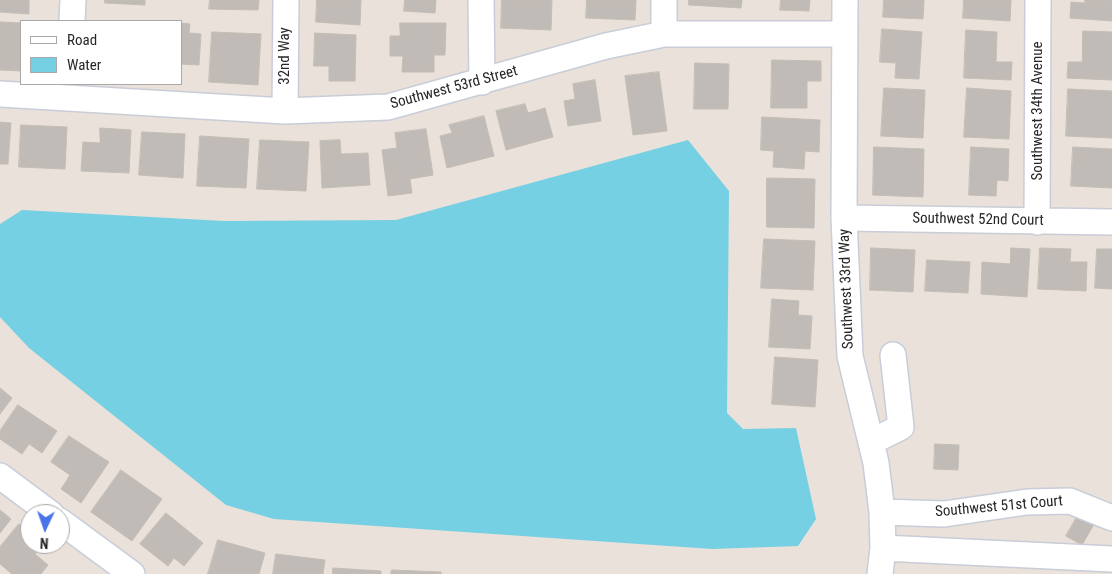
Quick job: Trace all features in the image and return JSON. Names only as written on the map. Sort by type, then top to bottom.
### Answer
[{"type":"street","points":[[72,20],[73,0]]},
{"type":"street","name":"32nd Way","points":[[285,111],[286,0]]},
{"type":"street","points":[[481,0],[482,82]]},
{"type":"street","points":[[664,0],[664,34]]},
{"type":"street","name":"Southwest 33rd Way","points":[[845,0],[844,218],[850,356],[871,442],[882,512],[883,548],[880,574]]},
{"type":"street","name":"Southwest 34th Avenue","points":[[1037,222],[1038,0]]},
{"type":"street","name":"Southwest 53rd Street","points":[[0,94],[67,90],[285,111],[388,107],[606,46],[664,34],[844,34]]},
{"type":"street","name":"Southwest 52nd Court","points":[[844,218],[1112,222]]},
{"type":"street","points":[[871,442],[901,427],[893,355]]},
{"type":"street","points":[[0,476],[38,504]]},
{"type":"street","name":"Southwest 51st Court","points":[[882,512],[944,514],[1028,502],[1070,501],[1112,518]]},
{"type":"street","points":[[70,528],[132,574]]},
{"type":"street","points":[[883,548],[1112,559]]},
{"type":"water","points":[[688,140],[729,191],[727,413],[743,429],[796,428],[816,519],[798,546],[712,549],[274,519],[226,505],[29,348],[0,317],[0,224],[22,210],[224,221],[396,220]]},
{"type":"building","points":[[0,0],[29,0],[29,14],[0,12]]},
{"type":"building","points":[[105,0],[145,0],[145,5],[105,3]]},
{"type":"building","points":[[210,0],[259,0],[258,10],[209,9]]},
{"type":"building","points":[[317,0],[361,0],[360,25],[316,22]]},
{"type":"building","points":[[405,0],[436,0],[435,13],[404,11]]},
{"type":"building","points":[[502,0],[552,0],[551,30],[501,28]]},
{"type":"building","points":[[587,0],[636,0],[635,20],[586,18]]},
{"type":"building","points":[[689,0],[742,0],[741,8],[689,5]]},
{"type":"building","points":[[781,0],[810,0],[809,11],[780,10]]},
{"type":"building","points":[[884,0],[924,0],[923,19],[883,17]]},
{"type":"building","points":[[964,0],[1011,0],[1010,21],[963,18]]},
{"type":"building","points":[[1085,0],[1112,0],[1112,21],[1070,18],[1071,2],[1085,3]]},
{"type":"building","points":[[0,22],[20,23],[20,71],[0,70]]},
{"type":"building","points":[[182,23],[190,24],[189,33],[201,34],[199,65],[182,64]]},
{"type":"building","points":[[400,23],[446,23],[445,55],[434,55],[434,72],[402,72],[403,56],[390,56],[390,36],[400,36]]},
{"type":"building","points":[[882,29],[922,32],[919,79],[895,78],[896,63],[880,62]]},
{"type":"building","points":[[966,30],[997,32],[996,62],[1012,62],[1011,80],[964,78]]},
{"type":"building","points":[[1083,31],[1112,32],[1112,80],[1067,78],[1068,62],[1082,62]]},
{"type":"building","points":[[212,32],[261,34],[258,85],[209,82]]},
{"type":"building","points":[[315,33],[356,35],[355,81],[329,81],[329,66],[314,66]]},
{"type":"building","points":[[772,60],[821,61],[821,81],[807,81],[807,108],[771,108]]},
{"type":"building","points":[[695,63],[729,64],[728,109],[694,109]]},
{"type":"building","points":[[659,72],[667,131],[633,135],[625,76]]},
{"type":"building","points":[[595,80],[601,121],[568,126],[564,101],[575,99],[573,84]]},
{"type":"building","points":[[884,88],[925,90],[923,138],[881,136]]},
{"type":"building","points":[[967,88],[1011,91],[1009,139],[964,137]]},
{"type":"building","points":[[1068,89],[1112,91],[1112,138],[1066,136]]},
{"type":"building","points":[[525,104],[528,113],[545,108],[553,137],[506,150],[496,111]]},
{"type":"building","points":[[484,116],[494,156],[447,168],[440,136],[452,133],[449,125]]},
{"type":"building","points":[[762,117],[820,120],[819,152],[805,151],[804,169],[773,167],[774,151],[761,150]]},
{"type":"building","points":[[0,122],[11,123],[8,164],[0,164]]},
{"type":"building","points":[[21,125],[67,127],[65,169],[19,167]]},
{"type":"building","points":[[100,128],[131,130],[129,173],[81,171],[83,142],[100,143]]},
{"type":"building","points":[[426,129],[433,175],[410,179],[412,193],[388,196],[382,150],[397,148],[395,133]]},
{"type":"building","points":[[142,132],[185,134],[183,178],[139,175]]},
{"type":"building","points":[[200,136],[249,139],[246,188],[197,186]]},
{"type":"building","points":[[260,140],[309,142],[306,191],[257,189]]},
{"type":"building","points":[[340,140],[341,154],[368,153],[370,185],[322,188],[320,141]]},
{"type":"building","points":[[874,147],[924,149],[923,197],[873,195]]},
{"type":"building","points":[[971,147],[1009,149],[1008,181],[997,180],[996,196],[969,195]]},
{"type":"building","points":[[1073,147],[1112,149],[1112,188],[1071,186]]},
{"type":"building","points":[[767,178],[815,179],[814,228],[767,227]]},
{"type":"building","points":[[764,239],[815,241],[813,290],[761,288]]},
{"type":"building","points":[[871,248],[915,250],[913,292],[870,290]]},
{"type":"building","points":[[1011,248],[1030,249],[1027,297],[981,294],[982,262],[1010,264]]},
{"type":"building","points":[[1040,248],[1071,249],[1070,262],[1087,262],[1086,291],[1038,289]]},
{"type":"building","points":[[1097,249],[1112,249],[1112,289],[1095,288]]},
{"type":"building","points":[[927,260],[970,262],[968,293],[925,291]]},
{"type":"building","points":[[772,299],[799,301],[798,315],[812,316],[810,349],[769,347]]},
{"type":"building","points":[[775,357],[818,360],[815,407],[772,404]]},
{"type":"building","points":[[0,388],[12,398],[0,414]]},
{"type":"building","points":[[18,405],[57,431],[42,453],[29,444],[22,454],[0,439],[0,431]]},
{"type":"building","points":[[69,436],[109,462],[81,503],[61,489],[70,475],[51,462]]},
{"type":"building","points":[[935,444],[959,445],[958,470],[934,469]]},
{"type":"building","points":[[121,470],[162,499],[132,541],[91,512]]},
{"type":"building","points":[[0,510],[11,519],[0,533]]},
{"type":"building","points":[[1081,510],[1097,519],[1082,545],[1066,536]]},
{"type":"building","points":[[166,513],[203,543],[184,566],[174,558],[168,566],[140,544]]},
{"type":"building","points":[[19,524],[20,554],[35,554],[48,565],[41,574],[12,574],[0,564],[0,547]]},
{"type":"building","points":[[218,540],[265,553],[259,574],[208,574]]},
{"type":"building","points":[[276,554],[325,560],[323,574],[273,574]]},
{"type":"building","points":[[333,568],[381,571],[381,574],[333,574]]},
{"type":"building","points":[[392,570],[441,572],[441,574],[391,574]]}]
